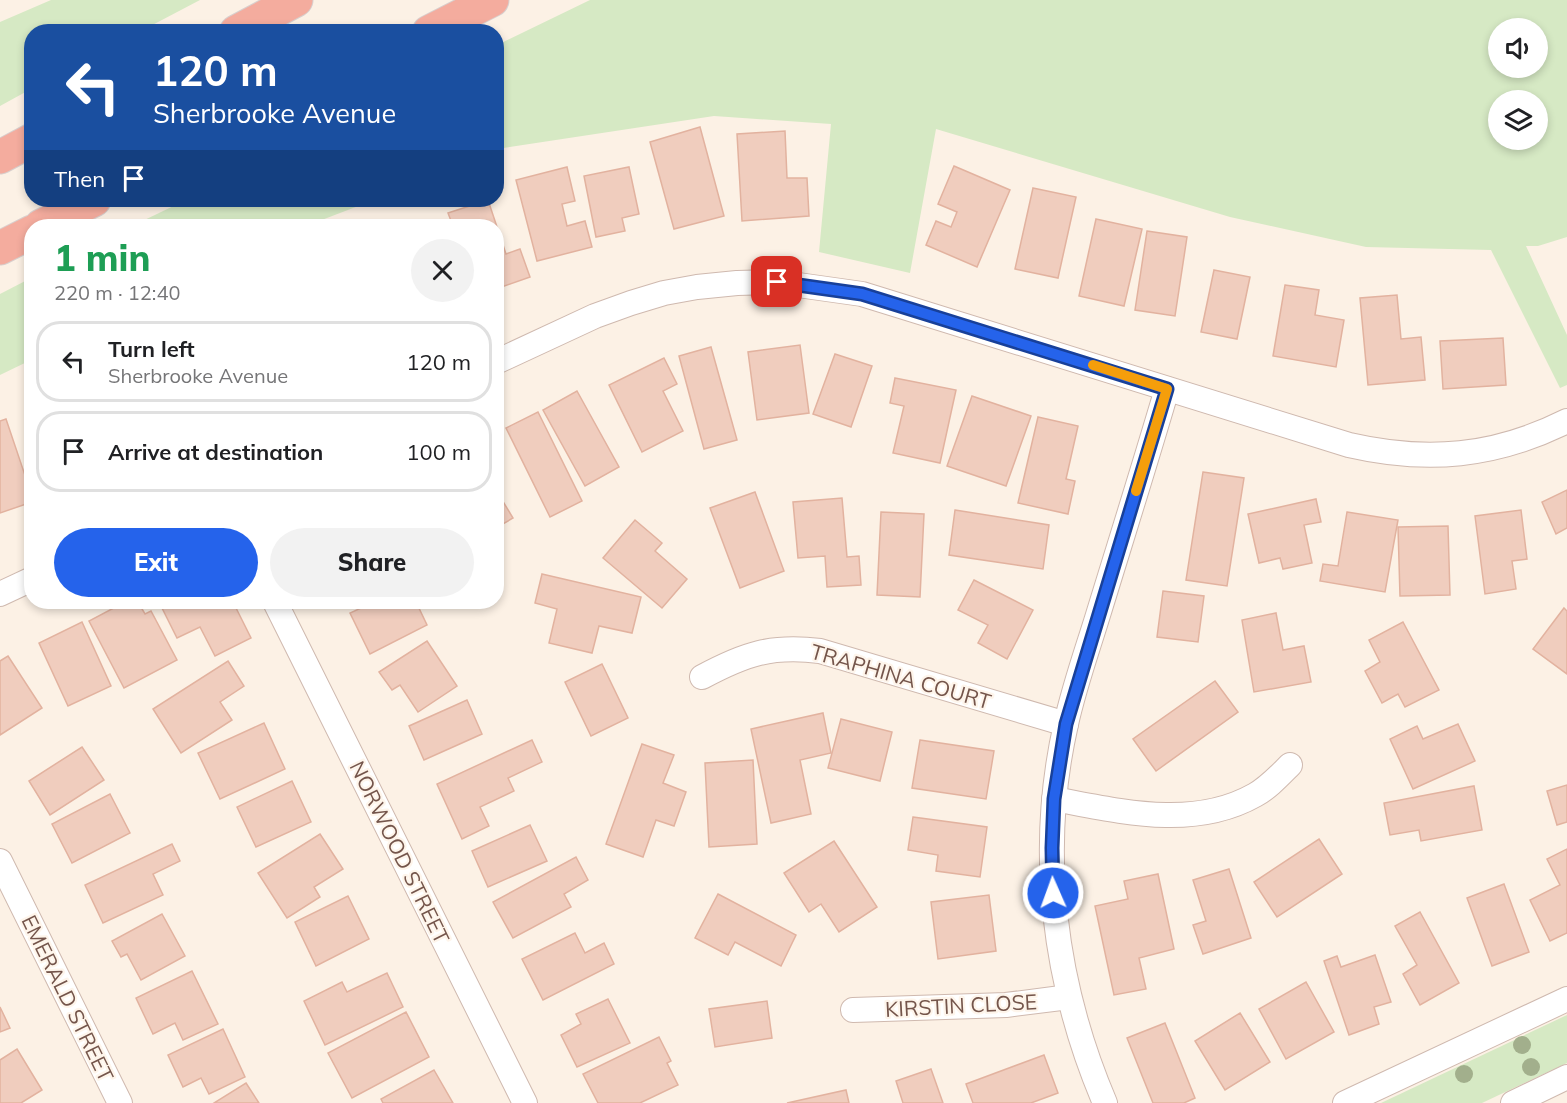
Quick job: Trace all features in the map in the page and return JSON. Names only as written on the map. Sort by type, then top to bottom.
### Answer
[{"type":"highway","points":[[251,24],[296,0]]},
{"type":"highway","points":[[445,24],[492,0]]},
{"type":"highway","points":[[0,157],[24,144]]},
{"type":"highway","points":[[55,219],[80,207]]},
{"type":"highway","points":[[0,248],[24,236]]},
{"type":"street","points":[[504,358],[595,316],[653,296],[697,287],[777,282],[862,294],[1349,445],[1382,453],[1445,456],[1480,452],[1531,438],[1567,421]]},
{"type":"street","points":[[1105,1103],[1083,1046],[1069,997],[1057,935],[1052,848],[1054,799],[1066,724],[1167,389]]},
{"type":"street","points":[[0,594],[24,583]]},
{"type":"street","name":"NORWOOD STREET","points":[[278,609],[525,1103]]},
{"type":"street","name":"TRAPHINA COURT","points":[[702,677],[725,665],[766,650],[795,648],[820,651],[1066,724]]},
{"type":"street","points":[[1054,799],[1136,813],[1198,814],[1218,810],[1256,794],[1290,765]]},
{"type":"street","name":"EMERALD STREET","points":[[0,861],[120,1103]]},
{"type":"street","name":"KIRSTIN CLOSE","points":[[853,1010],[1006,1005],[1069,997]]},
{"type":"street","points":[[1345,1103],[1567,999]]},
{"type":"street","points":[[1513,1103],[1567,1077]]},
{"type":"green space","points":[[51,0],[200,0],[154,24],[24,24],[24,93],[0,106],[0,22]]},
{"type":"green space","points":[[590,0],[1567,0],[1567,237],[1538,246],[1526,246],[1567,335],[1567,385],[1560,388],[1491,250],[1366,247],[1230,217],[936,129],[910,273],[819,252],[831,124],[714,116],[504,148],[504,42]]},
{"type":"green space","points":[[171,207],[356,207],[324,219],[147,219]]},
{"type":"green space","points":[[24,282],[24,363],[0,375],[0,294]]},
{"type":"green space","points":[[1567,1015],[1567,1063],[1482,1103],[1381,1103]]},
{"type":"building","points":[[700,127],[724,216],[674,229],[650,142]]},
{"type":"building","points":[[785,131],[787,178],[807,178],[809,216],[742,221],[737,134]]},
{"type":"building","points":[[954,166],[1010,190],[977,267],[926,245],[936,221],[951,227],[957,212],[938,204]]},
{"type":"building","points":[[567,167],[575,201],[562,204],[567,226],[585,221],[592,247],[537,261],[516,180]]},
{"type":"building","points":[[629,167],[639,214],[622,218],[625,231],[596,237],[584,176]]},
{"type":"building","points":[[1033,188],[1076,197],[1058,278],[1015,269]]},
{"type":"building","points":[[466,207],[490,207],[494,219],[450,219],[448,213]]},
{"type":"building","points":[[1096,219],[1142,229],[1124,306],[1079,296]]},
{"type":"building","points":[[1147,231],[1187,237],[1175,316],[1135,310]]},
{"type":"building","points":[[504,248],[506,254],[520,249],[530,277],[504,286]]},
{"type":"building","points":[[1214,270],[1250,277],[1237,339],[1201,332]]},
{"type":"building","points":[[1285,285],[1319,290],[1315,315],[1344,320],[1336,367],[1273,356]]},
{"type":"building","points":[[1397,295],[1401,339],[1421,337],[1425,380],[1368,385],[1360,298]]},
{"type":"building","points":[[1503,338],[1506,385],[1443,389],[1440,341]]},
{"type":"building","points":[[800,345],[809,413],[757,420],[748,352]]},
{"type":"building","points":[[711,347],[737,440],[704,449],[679,356]]},
{"type":"building","points":[[835,354],[872,366],[851,427],[813,414]]},
{"type":"building","points":[[664,358],[677,384],[663,391],[683,431],[642,452],[609,385]]},
{"type":"building","points":[[895,378],[956,390],[940,463],[893,453],[904,406],[890,403]]},
{"type":"building","points":[[577,391],[619,467],[585,486],[543,410]]},
{"type":"building","points":[[972,396],[1031,416],[1006,486],[947,466]]},
{"type":"building","points":[[538,412],[582,501],[550,517],[506,428]]},
{"type":"building","points":[[1038,417],[1078,426],[1066,479],[1075,481],[1068,514],[1018,503]]},
{"type":"building","points":[[6,419],[24,472],[24,505],[0,513],[0,421]]},
{"type":"building","points":[[1203,472],[1244,478],[1227,586],[1186,580]]},
{"type":"building","points":[[1567,490],[1567,528],[1556,534],[1542,502]]},
{"type":"building","points":[[755,492],[784,571],[740,588],[710,508]]},
{"type":"building","points":[[842,498],[847,557],[859,556],[861,585],[827,587],[825,556],[798,558],[793,502]]},
{"type":"building","points":[[1316,499],[1321,522],[1304,525],[1312,563],[1283,569],[1280,558],[1259,563],[1248,514]]},
{"type":"building","points":[[504,503],[513,518],[504,523]]},
{"type":"building","points":[[955,510],[1049,525],[1043,569],[949,555]]},
{"type":"building","points":[[1521,510],[1527,559],[1512,561],[1516,589],[1485,594],[1475,516]]},
{"type":"building","points":[[881,512],[924,514],[920,597],[877,595]]},
{"type":"building","points":[[1347,512],[1398,520],[1385,592],[1320,581],[1323,564],[1338,566]]},
{"type":"building","points":[[635,520],[662,543],[655,551],[687,579],[662,608],[603,558]]},
{"type":"building","points":[[1448,526],[1450,595],[1400,596],[1398,527]]},
{"type":"building","points":[[542,574],[641,597],[632,633],[599,626],[592,653],[549,643],[557,609],[535,603]]},
{"type":"building","points":[[974,580],[1033,610],[1007,659],[978,643],[988,625],[958,610]]},
{"type":"building","points":[[1163,591],[1204,596],[1198,642],[1157,637]]},
{"type":"building","points":[[1564,608],[1567,611],[1567,674],[1533,649]]},
{"type":"building","points":[[112,609],[142,609],[145,614],[151,611],[177,660],[124,688],[89,621]]},
{"type":"building","points":[[162,609],[236,609],[251,638],[215,656],[200,627],[177,638]]},
{"type":"building","points":[[359,609],[419,609],[427,625],[370,654],[350,613]]},
{"type":"building","points":[[1276,613],[1283,650],[1304,646],[1311,682],[1254,692],[1242,620]]},
{"type":"building","points":[[82,622],[111,686],[68,706],[39,643]]},
{"type":"building","points":[[1403,622],[1439,690],[1405,707],[1398,694],[1382,703],[1365,671],[1380,662],[1369,640]]},
{"type":"building","points":[[427,641],[457,686],[418,712],[400,685],[392,690],[379,672]]},
{"type":"building","points":[[8,656],[42,708],[0,735],[0,661]]},
{"type":"building","points":[[228,661],[244,686],[220,702],[232,720],[181,753],[153,709]]},
{"type":"building","points":[[602,664],[628,718],[591,736],[565,682]]},
{"type":"building","points":[[1215,681],[1238,712],[1156,771],[1133,739]]},
{"type":"building","points":[[467,700],[482,734],[424,760],[409,726]]},
{"type":"building","points":[[823,713],[831,753],[800,760],[811,814],[771,823],[751,729]]},
{"type":"building","points":[[841,719],[892,732],[880,781],[828,768]]},
{"type":"building","points":[[264,723],[285,769],[220,799],[198,753]]},
{"type":"building","points":[[1458,724],[1475,761],[1413,789],[1390,739],[1417,726],[1423,739]]},
{"type":"building","points":[[532,740],[542,762],[508,778],[514,791],[480,807],[489,826],[462,839],[437,784]]},
{"type":"building","points":[[920,740],[994,751],[986,799],[912,788]]},
{"type":"building","points":[[642,744],[674,755],[663,783],[686,792],[674,826],[656,820],[643,857],[606,844]]},
{"type":"building","points":[[82,747],[104,780],[50,815],[29,781]]},
{"type":"building","points":[[753,760],[757,844],[709,847],[705,763]]},
{"type":"building","points":[[292,781],[311,822],[256,847],[237,807]]},
{"type":"building","points":[[1567,785],[1567,822],[1557,825],[1547,791]]},
{"type":"building","points":[[1474,786],[1482,830],[1421,841],[1419,830],[1390,835],[1384,803]]},
{"type":"building","points":[[110,794],[130,833],[72,863],[52,824]]},
{"type":"building","points":[[913,817],[987,827],[980,877],[936,871],[938,855],[908,850]]},
{"type":"building","points":[[530,825],[547,861],[488,887],[472,851]]},
{"type":"building","points":[[320,834],[343,869],[314,887],[320,897],[287,918],[258,873]]},
{"type":"building","points":[[1319,839],[1342,874],[1277,917],[1254,882]]},
{"type":"building","points":[[834,841],[877,907],[839,932],[821,904],[809,912],[784,873]]},
{"type":"building","points":[[172,844],[180,861],[153,874],[163,895],[103,923],[85,885]]},
{"type":"building","points":[[1567,849],[1567,933],[1550,941],[1530,900],[1560,885],[1547,859]]},
{"type":"building","points":[[576,857],[588,880],[564,894],[571,907],[513,938],[493,902]]},
{"type":"building","points":[[1229,869],[1251,938],[1203,954],[1193,925],[1206,921],[1193,880]]},
{"type":"building","points":[[1158,874],[1174,949],[1139,958],[1146,989],[1114,995],[1095,906],[1128,899],[1124,881]]},
{"type":"building","points":[[1504,884],[1529,952],[1492,966],[1467,898]]},
{"type":"building","points":[[718,894],[796,935],[781,966],[735,942],[728,955],[695,938]]},
{"type":"building","points":[[989,895],[996,951],[938,959],[931,902]]},
{"type":"building","points":[[348,896],[369,939],[316,966],[295,922]]},
{"type":"building","points":[[1420,912],[1459,983],[1420,1005],[1403,974],[1417,965],[1395,926]]},
{"type":"building","points":[[162,914],[185,956],[141,980],[127,954],[121,957],[112,941]]},
{"type":"building","points":[[575,933],[585,953],[604,943],[614,964],[543,1000],[522,959]]},
{"type":"building","points":[[1375,955],[1391,1002],[1374,1007],[1379,1024],[1349,1035],[1324,961],[1337,956],[1341,967]]},
{"type":"building","points":[[192,971],[218,1024],[183,1040],[175,1023],[153,1034],[136,998]]},
{"type":"building","points":[[387,973],[403,1007],[325,1045],[304,1001],[342,982],[347,992]]},
{"type":"building","points":[[1306,982],[1334,1032],[1286,1059],[1259,1009]]},
{"type":"building","points":[[608,999],[630,1043],[577,1067],[561,1035],[581,1024],[576,1014]]},
{"type":"building","points":[[767,1001],[772,1038],[715,1047],[709,1009]]},
{"type":"building","points":[[0,1007],[10,1028],[0,1032]]},
{"type":"building","points":[[406,1012],[429,1057],[352,1098],[328,1053]]},
{"type":"building","points":[[1240,1013],[1270,1062],[1225,1090],[1195,1041]]},
{"type":"building","points":[[1165,1023],[1195,1098],[1184,1103],[1153,1103],[1127,1038]]},
{"type":"building","points":[[223,1029],[245,1077],[209,1094],[201,1078],[183,1087],[168,1055]]},
{"type":"building","points":[[659,1037],[671,1061],[667,1063],[678,1085],[640,1103],[598,1103],[583,1074]]},
{"type":"building","points":[[17,1049],[42,1090],[21,1103],[0,1103],[0,1060]]},
{"type":"building","points":[[1044,1055],[1058,1093],[1031,1103],[973,1103],[966,1084]]},
{"type":"building","points":[[931,1069],[943,1103],[903,1103],[896,1081]]},
{"type":"building","points":[[434,1070],[453,1103],[383,1103],[381,1099]]},
{"type":"building","points":[[246,1083],[259,1103],[214,1103]]},
{"type":"building","points":[[846,1090],[849,1103],[787,1103]]},
{"type":"slow traffic","points":[[1093,365],[1167,389],[1136,491]]},
{"type":"route","points":[[777,282],[862,294],[1167,389],[1066,724],[1054,799],[1053,893]]}]
